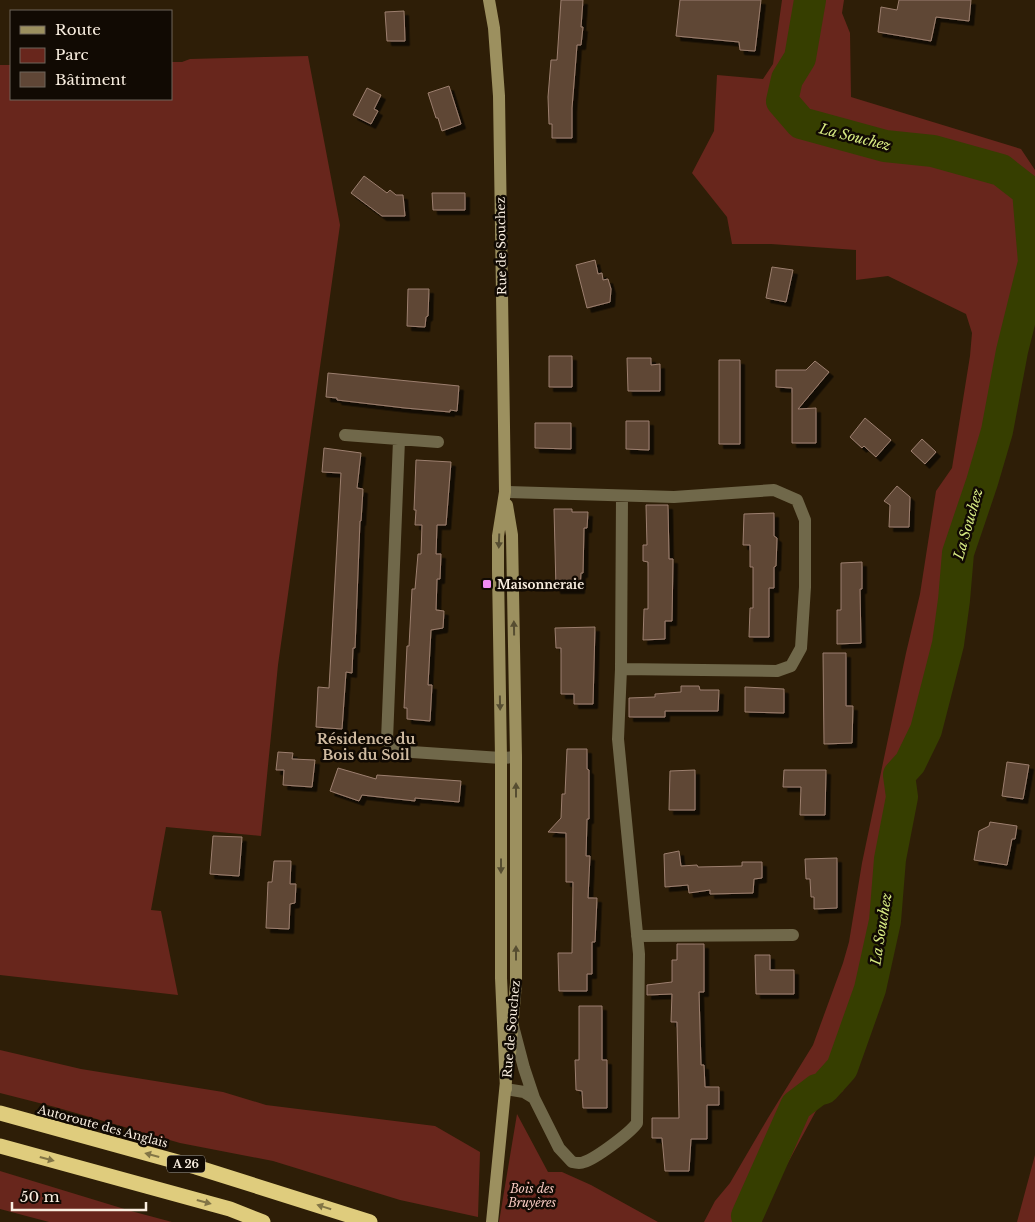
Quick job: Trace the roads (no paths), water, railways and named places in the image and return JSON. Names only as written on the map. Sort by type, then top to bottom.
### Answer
[{"type":"highway","name":"Autoroute des Anglais","points":[[0,1113],[196,1167],[370,1222]]},
{"type":"highway","points":[[0,1146],[230,1209],[263,1222]]},
{"type":"main road","name":"Rue de Souchez","points":[[489,0],[494,28],[499,96],[505,492],[512,535],[516,758],[516,983],[506,1089]]},
{"type":"main road","name":"Rue de Souchez","points":[[505,492],[498,536],[498,571],[501,758],[501,978],[506,1089]]},
{"type":"main road","points":[[492,1222],[506,1089]]},
{"type":"street","points":[[345,435],[438,442]]},
{"type":"street","points":[[399,440],[387,740],[397,751],[516,758]]},
{"type":"street","points":[[505,492],[674,497],[774,490],[797,500],[805,520],[805,587],[801,648],[791,666],[777,671],[621,669]]},
{"type":"street","points":[[513,1025],[534,1098],[559,1148],[572,1162],[584,1162],[630,1131],[637,1123],[639,954],[618,739],[621,669],[622,496]]},
{"type":"street","points":[[637,936],[792,935]]},
{"type":"street","points":[[506,1089],[524,1092],[534,1098]]},
{"type":"waterway","name":"La Souchez","points":[[747,1216],[796,1106],[817,1090],[824,1088],[842,1068],[870,989],[885,921],[890,859],[902,797],[899,775],[910,763],[926,730],[948,644],[958,553],[997,431],[1012,351],[1034,262],[1028,191],[1001,170],[933,151],[885,146],[801,123],[782,101],[787,79],[800,58],[810,0]]},
{"type":"place","name":"Maisonneraie","points":[[487,584]]},
{"type":"district","name":"Résidence du Bois du Soil","points":[[366,748]]},
{"type":"park label","name":"Bois des Bruyères","points":[[532,1195]]}]
